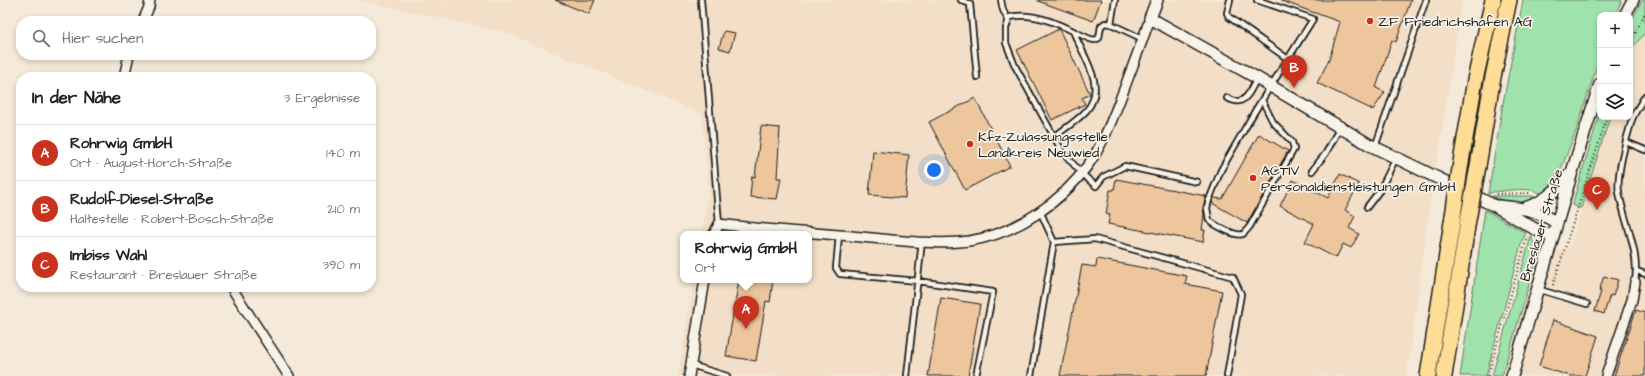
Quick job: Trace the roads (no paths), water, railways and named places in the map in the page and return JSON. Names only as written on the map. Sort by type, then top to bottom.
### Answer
[{"type":"highway","points":[[1428,376],[1452,216],[1475,80],[1493,0]]},
{"type":"highway","points":[[1444,376],[1468,220],[1492,82],[1509,0]]},
{"type":"street","points":[[146,16],[150,7],[150,0]]},
{"type":"street","points":[[812,233],[922,241],[970,241],[1008,229],[1040,211],[1069,188],[1082,174],[1106,136],[1157,0]]},
{"type":"street","points":[[1627,12],[1633,0]]},
{"type":"street","points":[[1150,18],[1271,86],[1374,147],[1495,206],[1532,228],[1553,237]]},
{"type":"street","points":[[125,72],[128,60]]},
{"type":"street","name":"Breslauer Straße","points":[[1512,376],[1572,172],[1597,93]]},
{"type":"street","points":[[1526,208],[1535,205],[1548,197],[1572,172]]},
{"type":"street","points":[[1495,206],[1526,208],[1540,212],[1557,223]]},
{"type":"street","points":[[716,231],[719,224],[778,231]]},
{"type":"street","points":[[1606,376],[1632,300],[1636,282]]},
{"type":"street","points":[[689,376],[705,283]]},
{"type":"street","points":[[234,292],[289,376]]},
{"type":"lane","points":[[701,0],[719,224]]},
{"type":"lane","points":[[960,0],[970,4],[977,77]]},
{"type":"lane","points":[[1001,0],[1003,10],[1008,20],[1005,35],[1010,54],[1062,151],[1082,174],[1096,186],[1103,176],[1125,166],[1197,182]]},
{"type":"lane","points":[[1110,24],[1115,0]]},
{"type":"lane","points":[[1230,0],[1227,13],[1229,17],[1288,59]]},
{"type":"lane","points":[[1257,0],[1313,19],[1262,100],[1221,170],[1207,208],[1208,217],[1212,223],[1232,233],[1243,234],[1250,226],[1294,149],[1292,142],[1272,122],[1262,100]]},
{"type":"lane","points":[[1374,147],[1426,0]]},
{"type":"lane","points":[[1008,20],[1010,17],[1014,16],[1026,16],[1048,21],[1095,40],[1098,38],[1103,24],[1110,24],[1143,39]]},
{"type":"lane","points":[[1054,137],[1085,112],[1092,102],[1095,89],[1094,77],[1073,31]]},
{"type":"lane","points":[[1227,98],[1237,102],[1242,100],[1246,97],[1257,78]]},
{"type":"lane","points":[[1636,282],[1637,271],[1635,254],[1619,191],[1620,174],[1631,122],[1645,96]]},
{"type":"lane","points":[[1312,171],[1326,153],[1340,127]]},
{"type":"lane","points":[[1626,142],[1645,150]]},
{"type":"lane","points":[[1367,207],[1380,190],[1396,158]]},
{"type":"lane","points":[[1032,376],[1054,242],[1040,211]]},
{"type":"lane","points":[[839,235],[836,268],[840,274],[918,281],[993,292],[976,376]]},
{"type":"lane","points":[[1054,242],[1095,239],[1234,277],[1241,294],[1227,376]]},
{"type":"lane","points":[[907,376],[922,241]]},
{"type":"lane","points":[[1637,271],[1645,274]]},
{"type":"lane","points":[[1537,289],[1587,304]]},
{"type":"lane","points":[[692,365],[727,376]]},
{"type":"place","name":"ZF Friedrichshafen AG","points":[[1370,21]]},
{"type":"place","name":"Rudolf-Diesel-Straße","points":[[1294,88]]},
{"type":"place","name":"Kfz-Zulassungsstelle Landkreis Neuwied","points":[[970,144]]},
{"type":"place","name":"ACTIV Personaldienstleistungen GmbH","points":[[1253,178]]},
{"type":"place","name":"Imbiss Wahl","points":[[1597,210]]},
{"type":"place","name":"Rohrwig GmbH","points":[[746,329]]}]
